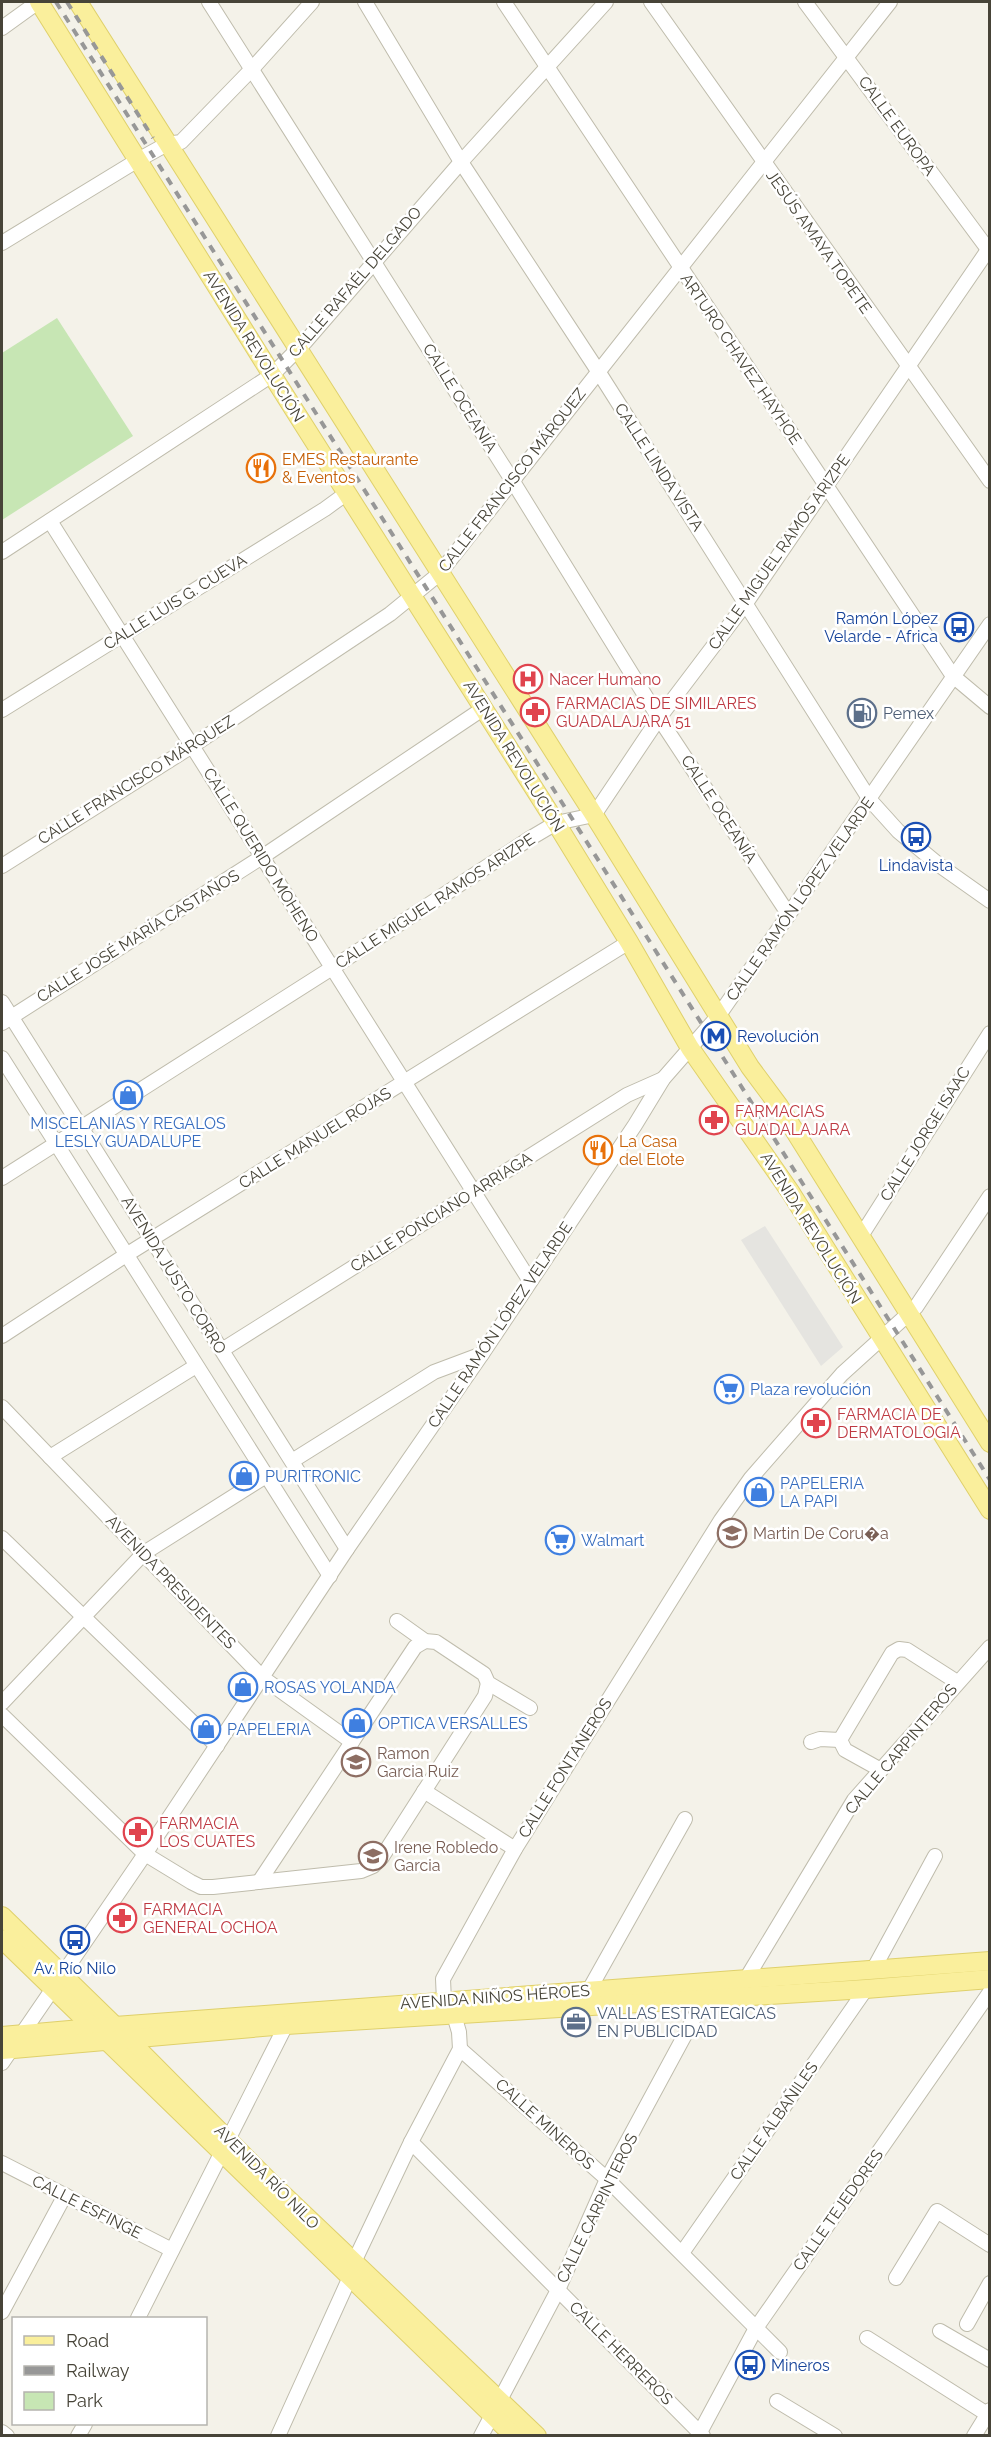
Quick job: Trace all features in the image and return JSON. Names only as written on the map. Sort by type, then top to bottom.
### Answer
[{"type":"main road","name":"AVENIDA REVOLUCIÓN","points":[[39,2],[484,708],[629,942],[690,1048],[791,1193],[990,1510]]},
{"type":"main road","points":[[78,2],[594,815],[750,1066],[779,1106],[861,1236],[908,1316],[990,1443]]},
{"type":"main road","name":"AVENIDA RÍO NILO","points":[[2,1916],[58,1982],[93,2028],[111,2034]]},
{"type":"main road","name":"AVENIDA RÍO NILO","points":[[2,1939],[58,1982],[352,2270],[496,2407],[537,2436]]},
{"type":"main road","name":"AVENIDA NIÑOS HÉROES","points":[[449,2008],[589,1990],[990,1961]]},
{"type":"main road","name":"AVENIDA NIÑOS HÉROES","points":[[7,2047],[111,2034],[287,2019],[449,2008],[704,2000],[990,1979]]},
{"type":"main road","name":"AVENIDA NIÑOS HÉROES","points":[[111,2034],[129,2040],[287,2019]]},
{"type":"main road","points":[[7,2047],[93,2028]]},
{"type":"main road","name":"AVENIDA RÍO NILO","points":[[129,2040],[225,2146]]},
{"type":"main road","name":"AVENIDA RÍO NILO","points":[[496,2407],[514,2436]]},
{"type":"street","points":[[2,28],[39,2]]},
{"type":"street","name":"CALLE OCEANÍA","points":[[209,2],[512,480],[659,718],[789,915]]},
{"type":"street","points":[[2,243],[138,159],[167,144],[181,142],[252,69],[312,2]]},
{"type":"street","name":"CALLE LINDA VISTA","points":[[365,2],[461,162],[598,371],[870,800],[897,831],[990,901]]},
{"type":"street","name":"ARTURO CHAVEZ HAYHOE","points":[[504,2],[953,676],[990,707]]},
{"type":"street","name":"CALLE RAFAÉL DELGADO","points":[[2,552],[272,375],[298,349],[461,162],[606,2]]},
{"type":"street","name":"JESÚS AMAYA TOPETE","points":[[651,2],[762,162],[990,481]]},
{"type":"street","name":"CALLE EUROPA","points":[[805,2],[989,249]]},
{"type":"street","name":"CALLE FRANCISCO MÁRQUEZ","points":[[2,866],[192,746],[390,614],[439,574],[890,2]]},
{"type":"street","name":"CALLE MIGUEL RAMOS ARIZPE","points":[[2,1178],[556,824],[594,815],[659,718],[746,603],[989,249]]},
{"type":"street","name":"CALLE LUIS G. CUEVA","points":[[2,710],[347,493]]},
{"type":"street","name":"CALLE QUERIDO MOHENO","points":[[50,521],[530,1281]]},
{"type":"street","name":"CALLE RAMÓN LÓPEZ VELARDE","points":[[7,2047],[58,1982],[145,1854],[347,1549],[482,1354],[663,1079],[719,1015],[990,624]]},
{"type":"street","name":"CALLE JOSÉ MARÍA CASTAÑOS","points":[[6,1020],[262,857],[484,708]]},
{"type":"street","name":"CALLE MANUEL ROJAS","points":[[2,1336],[126,1255],[629,942]]},
{"type":"street","name":"AVENIDA JUSTO CORRO","points":[[2,1002],[6,1020],[81,1127],[347,1549]]},
{"type":"street","name":"CALLE JORGE ISAAC","points":[[861,1236],[990,1033]]},
{"type":"street","name":"AVENIDA JUSTO CORRO","points":[[2,1058],[330,1576]]},
{"type":"street","name":"CALLE PONCIANO ARRIAGA","points":[[222,1350],[627,1095],[663,1079]]},
{"type":"street","name":"CALLE FONTANEROS","points":[[460,2049],[459,2032],[449,2008],[443,1979],[515,1849],[721,1520],[751,1478],[842,1374],[908,1316],[926,1295],[990,1196]]},
{"type":"street","points":[[292,1461],[434,1372],[482,1354]]},
{"type":"street","points":[[50,1457],[196,1366]]},
{"type":"street","name":"AVENIDA PRESIDENTES","points":[[2,1407],[263,1678],[352,1742]]},
{"type":"street","points":[[2,1703],[144,1553],[266,1476]]},
{"type":"street","points":[[2,1538],[218,1746]]},
{"type":"street","points":[[397,1621],[424,1641],[436,1642],[484,1674],[488,1683],[530,1708]]},
{"type":"street","points":[[259,1882],[415,1647],[424,1641]]},
{"type":"street","name":"CALLE CARPINTEROS","points":[[746,1979],[854,1800],[990,1647]]},
{"type":"street","points":[[840,1740],[892,1653],[899,1648],[907,1650],[957,1682]]},
{"type":"street","points":[[2,1715],[145,1854],[201,1887],[361,1871],[373,1866],[382,1857],[485,1696],[488,1683]]},
{"type":"street","points":[[811,1742],[820,1739],[840,1740]]},
{"type":"street","points":[[840,1740],[845,1750],[881,1770]]},
{"type":"street","points":[[424,1791],[515,1849]]},
{"type":"street","points":[[589,1990],[685,1819]]},
{"type":"street","points":[[873,1970],[935,1856]]},
{"type":"street","name":"CALLE CARPINTEROS","points":[[481,2436],[558,2290],[607,2180],[714,1982]]},
{"type":"street","name":"CALLE ALBAÑILES","points":[[682,2253],[866,1989]]},
{"type":"street","name":"CALLE TEJEDORES","points":[[700,2434],[756,2328],[990,1992]]},
{"type":"street","points":[[139,2317],[287,2019]]},
{"type":"street","points":[[278,2436],[411,2142],[460,2049]]},
{"type":"street","name":"CALLE MINEROS","points":[[460,2049],[607,2180],[780,2352]]},
{"type":"street","name":"CALLE HERREROS","points":[[411,2142],[700,2434]]},
{"type":"street","name":"CALLE ESFINGE","points":[[2,2163],[172,2250]]},
{"type":"street","points":[[2,2312],[65,2195]]},
{"type":"street","points":[[896,2278],[936,2211],[990,2245]]},
{"type":"street","points":[[967,2324],[990,2283]]},
{"type":"street","points":[[940,2331],[990,2360]]},
{"type":"street","points":[[867,2338],[988,2412],[974,2436]]},
{"type":"street","points":[[777,2401],[835,2436]]},
{"type":"street","points":[[2,2433],[7,2436]]},
{"type":"green space","points":[[57,318],[133,436],[2,520],[2,353]]},
{"type":"shaded area","points":[[765,1226],[843,1347],[821,1366],[741,1240]]},
{"type":"railway","points":[[56,2],[990,1480]]},
{"type":"railway","points":[[67,2],[153,138]]},
{"type":"place","name":"EMES Restaurante & Eventos","points":[[261,468]]},
{"type":"place","name":"Ramón López Velarde - Africa","points":[[959,627]]},
{"type":"place","name":"Nacer Humano","points":[[528,679]]},
{"type":"place","name":"FARMACIAS DE SIMILARES GUADALAJARA 51","points":[[535,712]]},
{"type":"place","name":"Pemex","points":[[862,713]]},
{"type":"place","name":"Lindavista","points":[[916,837]]},
{"type":"place","name":"Revolución","points":[[716,1036]]},
{"type":"place","name":"MISCELANIAS Y REGALOS LESLY GUADALUPE","points":[[128,1095]]},
{"type":"place","name":"FARMACIAS GUADALAJARA","points":[[714,1120]]},
{"type":"place","name":"La Casa del Elote","points":[[598,1150]]},
{"type":"place","name":"Plaza revolución","points":[[729,1389]]},
{"type":"place","name":"FARMACIA DE DERMATOLOGIA","points":[[816,1423]]},
{"type":"place","name":"PURITRONIC","points":[[244,1476]]},
{"type":"place","name":"PAPELERIA LA PAPI","points":[[759,1492]]},
{"type":"place","name":"Martin De Coru�a","points":[[732,1533]]},
{"type":"place","name":"Walmart","points":[[560,1540]]},
{"type":"place","name":"ROSAS YOLANDA","points":[[243,1687]]},
{"type":"place","name":"OPTICA VERSALLES","points":[[357,1723]]},
{"type":"place","name":"PAPELERIA","points":[[206,1729]]},
{"type":"place","name":"Ramon Garcia Ruiz","points":[[356,1762]]},
{"type":"place","name":"FARMACIA LOS CUATES","points":[[138,1832]]},
{"type":"place","name":"Irene Robledo Garcia","points":[[373,1856]]},
{"type":"place","name":"FARMACIA GENERAL OCHOA","points":[[122,1918]]},
{"type":"place","name":"Av. Río Nilo","points":[[75,1940]]},
{"type":"place","name":"VALLAS ESTRATEGICAS EN PUBLICIDAD","points":[[576,2022]]},
{"type":"place","name":"Mineros","points":[[750,2365]]}]
